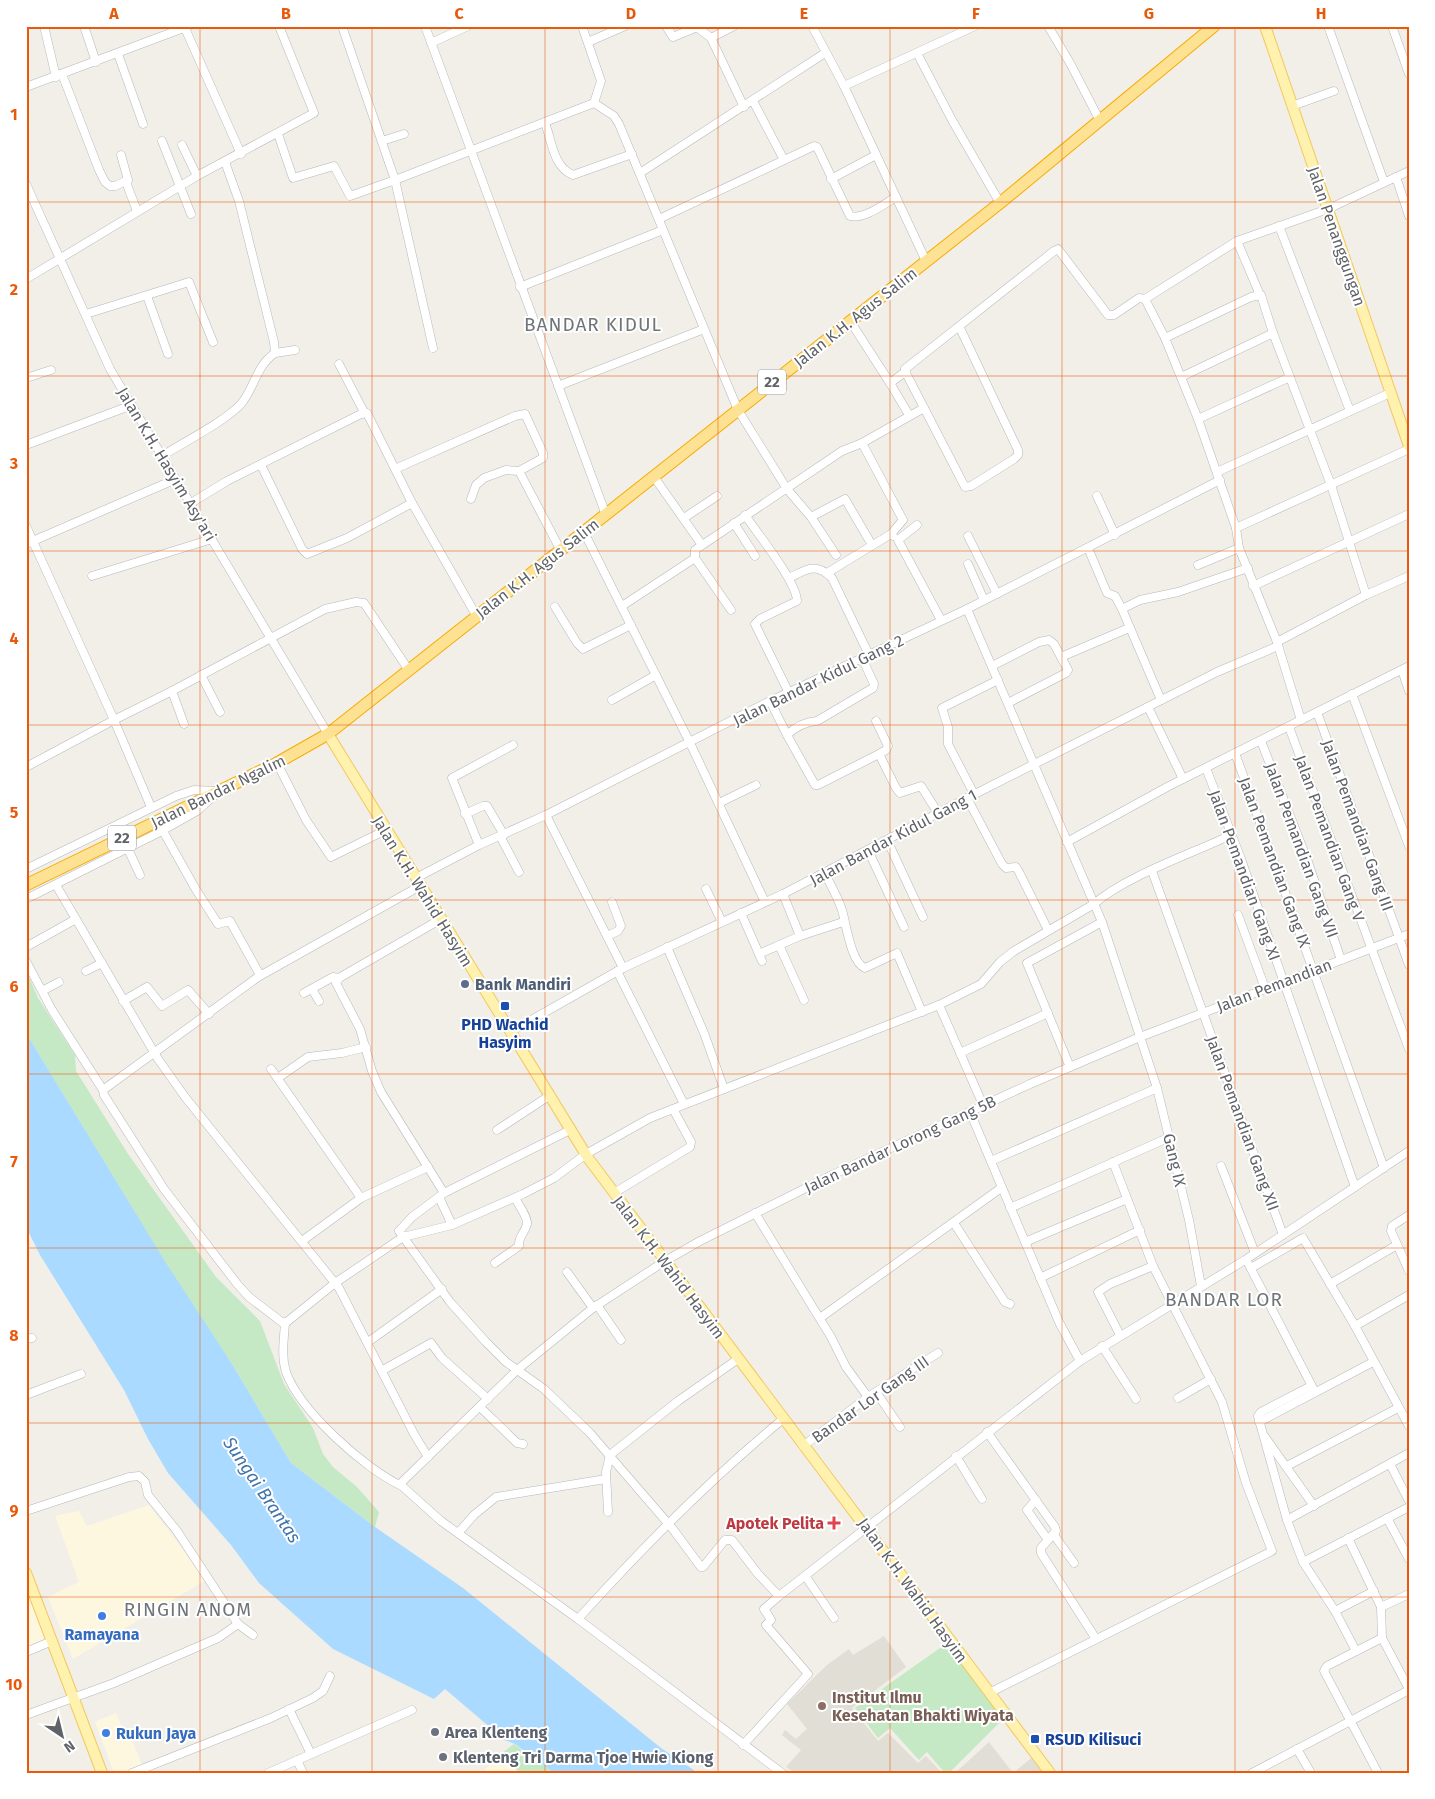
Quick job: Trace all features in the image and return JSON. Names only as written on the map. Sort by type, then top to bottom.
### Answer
[{"type":"highway","name":"Jalan K.H. Agus Salim","points":[[328,734],[476,615],[561,551],[1000,203],[1099,119],[1214,26]]},
{"type":"highway","name":"Jalan Bandar Ngalim","points":[[26,885],[277,763],[328,734]]},
{"type":"main road","name":"Jalan Penanggungan","points":[[1265,26],[1408,443]]},
{"type":"main road","name":"Jalan K.H. Wahid Hasyim","points":[[328,734],[586,1154],[803,1446],[868,1528],[988,1693],[1050,1773]]},
{"type":"main road","points":[[26,1573],[102,1773]]},
{"type":"street","points":[[44,26],[59,75],[105,182],[112,187],[126,182],[129,176],[121,155]]},
{"type":"street","points":[[84,26],[96,62]]},
{"type":"street","points":[[26,279],[61,260],[197,176],[278,134],[315,111],[279,26]]},
{"type":"street","points":[[342,26],[395,180],[433,348]]},
{"type":"street","points":[[425,26],[520,287],[606,515]]},
{"type":"street","points":[[431,43],[468,26]]},
{"type":"street","points":[[582,26],[601,81],[594,103]]},
{"type":"street","points":[[588,42],[625,26]]},
{"type":"street","points":[[666,26],[673,37],[697,27],[711,38],[744,107]]},
{"type":"street","points":[[711,38],[734,26]]},
{"type":"street","points":[[812,26],[844,86],[926,261]]},
{"type":"street","points":[[844,86],[975,26]]},
{"type":"street","points":[[1048,26],[1099,119]]},
{"type":"street","points":[[1328,26],[1384,182]]},
{"type":"street","points":[[1392,26],[1409,74]]},
{"type":"street","points":[[26,87],[186,27],[241,154]]},
{"type":"street","points":[[640,173],[744,107],[825,52]]},
{"type":"street","points":[[916,53],[1000,203]]},
{"type":"street","points":[[118,54],[143,124]]},
{"type":"street","points":[[1292,106],[1334,91]]},
{"type":"street","points":[[753,101],[784,160]]},
{"type":"street","points":[[278,134],[293,178],[334,166],[350,196],[471,153],[594,103]]},
{"type":"street","points":[[594,103],[617,120],[738,410],[787,489],[811,517],[836,555]]},
{"type":"street","points":[[545,123],[557,162],[564,172],[572,175],[632,154]]},
{"type":"street","points":[[382,142],[404,134]]},
{"type":"street","points":[[162,141],[179,188],[191,214]]},
{"type":"street","points":[[182,145],[197,176]]},
{"type":"street","points":[[659,219],[814,146],[817,147],[850,216],[854,217],[865,214],[896,197]]},
{"type":"street","points":[[831,179],[876,156]]},
{"type":"street","points":[[225,162],[239,201],[274,342],[274,352]]},
{"type":"street","points":[[890,383],[959,326],[1058,249],[1108,315],[1114,315],[1139,298],[1145,299],[1237,241],[1328,209],[1409,171]]},
{"type":"street","points":[[1396,177],[1409,216]]},
{"type":"street","points":[[126,182],[137,212]]},
{"type":"street","name":"Jalan K.H. Hasyim Asy'ari","points":[[26,184],[110,369],[328,734]]},
{"type":"street","points":[[1279,226],[1350,411]]},
{"type":"street","points":[[520,287],[663,230]]},
{"type":"street","points":[[1237,241],[1260,294],[1331,485],[1366,595]]},
{"type":"street","points":[[86,314],[190,282],[213,342]]},
{"type":"street","points":[[1165,338],[1260,294]]},
{"type":"street","points":[[147,296],[168,354]]},
{"type":"street","points":[[1145,299],[1165,338],[1198,419],[1236,528],[1240,548],[1253,586],[1277,644],[1301,720]]},
{"type":"street","points":[[850,320],[909,415]]},
{"type":"street","points":[[905,372],[966,487],[971,486],[1018,455],[1003,417],[959,326]]},
{"type":"street","points":[[558,386],[704,328]]},
{"type":"street","points":[[1181,377],[1273,332]]},
{"type":"street","points":[[162,456],[238,406],[251,391],[258,370],[265,359],[274,352],[295,350]]},
{"type":"street","points":[[339,364],[364,412],[370,417],[412,503],[476,615]]},
{"type":"street","points":[[26,378],[51,370]]},
{"type":"street","points":[[1198,419],[1290,377]]},
{"type":"street","points":[[1217,472],[1390,393]]},
{"type":"street","points":[[26,445],[132,405]]},
{"type":"street","points":[[731,610],[695,558],[695,550],[842,451],[924,408]]},
{"type":"street","points":[[191,503],[364,412]]},
{"type":"street","points":[[395,469],[523,413],[526,415],[544,456],[519,471],[506,470],[484,478],[476,484],[471,499]]},
{"type":"street","points":[[827,573],[891,534],[903,520],[862,442]]},
{"type":"street","points":[[1236,528],[1331,485],[1408,443]]},
{"type":"street","points":[[261,465],[302,549],[307,554],[347,538],[412,503]]},
{"type":"street","points":[[519,471],[561,551]]},
{"type":"street","points":[[654,477],[702,545]]},
{"type":"street","points":[[30,542],[176,479]]},
{"type":"street","name":"Jalan Bandar Kidul Gang 2","points":[[103,1090],[260,975],[479,845],[546,815],[770,702],[866,658],[940,620],[967,609],[1220,480]]},
{"type":"street","points":[[684,518],[717,496]]},
{"type":"street","points":[[1097,496],[1115,535]]},
{"type":"street","points":[[811,517],[844,499],[869,540]]},
{"type":"street","points":[[1253,586],[1409,514]]},
{"type":"street","points":[[745,516],[789,578],[796,601],[760,619],[755,624],[789,693]]},
{"type":"street","points":[[734,523],[755,556]]},
{"type":"street","points":[[26,526],[30,542],[114,720],[151,807]]},
{"type":"street","points":[[898,540],[917,526]]},
{"type":"street","points":[[584,532],[690,743],[765,902]]},
{"type":"street","points":[[891,534],[898,540],[940,620]]},
{"type":"street","points":[[968,536],[997,594]]},
{"type":"street","points":[[92,576],[212,539]]},
{"type":"street","points":[[1088,548],[1107,593],[1115,596],[1122,609],[1161,700]]},
{"type":"street","points":[[1198,565],[1240,548]]},
{"type":"street","points":[[622,606],[695,558]]},
{"type":"street","points":[[968,564],[984,600]]},
{"type":"street","points":[[788,735],[796,727],[807,722],[817,721],[873,688],[874,684],[843,600],[827,573],[823,569],[814,567],[789,578]]},
{"type":"street","points":[[1122,609],[1140,600],[1148,600],[1178,592],[1248,568]]},
{"type":"street","name":"Jalan Bandar Kidul Gang 1","points":[[510,1032],[620,970],[825,874],[971,796],[1148,706],[1277,644],[1366,595],[1409,576]]},
{"type":"street","points":[[26,767],[325,609],[364,603],[408,669]]},
{"type":"street","points":[[555,607],[583,649],[631,625]]},
{"type":"street","name":"Gang IX","points":[[967,609],[1102,922],[1157,1088],[1170,1137],[1201,1286]]},
{"type":"street","points":[[1061,657],[1129,628]]},
{"type":"street","points":[[992,666],[1039,642],[1049,640],[1054,644],[1068,670],[1066,673],[1008,703]]},
{"type":"street","points":[[1066,842],[1182,779],[1262,741],[1405,668],[1409,691]]},
{"type":"street","points":[[202,675],[220,712]]},
{"type":"street","points":[[612,700],[656,675]]},
{"type":"street","points":[[998,680],[942,708],[948,727],[948,744],[1002,864],[1006,868],[1016,868],[1019,872],[1048,930]]},
{"type":"street","points":[[172,691],[184,724]]},
{"type":"street","points":[[1352,694],[1409,846]]},
{"type":"street","points":[[770,702],[815,785],[886,750],[888,746],[876,721]]},
{"type":"street","points":[[1148,706],[1182,779]]},
{"type":"street","name":"Jalan Pemandian Gang III","points":[[1317,712],[1409,965]]},
{"type":"street","name":"Jalan Pemandian Gang V","points":[[1289,727],[1409,1049]]},
{"type":"street","name":"Jalan Pemandian Gang VII","points":[[1262,741],[1308,862],[1342,960]]},
{"type":"street","points":[[479,845],[452,781],[453,776],[513,745]]},
{"type":"street","name":"Jalan Pemandian Gang IX","points":[[1235,753],[1384,1168]]},
{"type":"street","points":[[879,754],[900,793],[921,786],[938,813]]},
{"type":"street","points":[[277,763],[306,820],[331,856],[386,830]]},
{"type":"street","name":"Jalan Pemandian Gang XI","points":[[1206,768],[1356,1187]]},
{"type":"street","points":[[719,803],[756,786]]},
{"type":"street","points":[[27,867],[187,791],[218,792]]},
{"type":"street","points":[[26,900],[197,812],[209,803],[218,792]]},
{"type":"street","points":[[465,814],[487,806],[519,872]]},
{"type":"street","points":[[546,815],[607,936],[620,970],[684,1104]]},
{"type":"street","points":[[163,831],[218,924],[230,921],[260,975]]},
{"type":"street","points":[[782,1773],[578,1619],[458,1533],[402,1486],[383,1477],[320,1422],[292,1385],[283,1358],[285,1323],[335,1283],[402,1237],[452,1225],[515,1198],[554,1178],[586,1154],[631,1128],[684,1104],[939,1005],[981,984],[1006,956],[1094,904],[1103,896],[1231,835]]},
{"type":"street","points":[[887,840],[923,917]]},
{"type":"street","points":[[128,849],[140,875]]},
{"type":"street","points":[[868,850],[904,927]]},
{"type":"street","name":"Jalan Pemandian Gang XII","points":[[1152,871],[1283,1235]]},
{"type":"street","points":[[825,874],[842,910],[843,922],[860,965],[863,968],[896,953],[922,1012]]},
{"type":"street","points":[[56,885],[155,1053],[185,1097],[335,1283],[428,1457]]},
{"type":"street","points":[[706,889],[722,922]]},
{"type":"street","points":[[783,894],[800,936]]},
{"type":"street","points":[[607,936],[618,931],[622,926],[612,902]]},
{"type":"street","points":[[741,913],[761,957],[779,945],[800,936],[843,922]]},
{"type":"street","points":[[1238,915],[1265,988]]},
{"type":"street","points":[[26,947],[76,919]]},
{"type":"street","points":[[441,919],[339,978],[336,983],[360,1029],[372,1071],[381,1092],[428,1167],[442,1195],[452,1225]]},
{"type":"street","points":[[1070,1067],[1027,963],[1102,922]]},
{"type":"street","name":"Jalan Pemandian","points":[[1140,1037],[1409,934]]},
{"type":"street","points":[[779,945],[804,1000]]},
{"type":"street","points":[[667,947],[704,1034],[724,1089]]},
{"type":"street","points":[[26,961],[42,991],[103,1090],[104,1095],[164,1189],[238,1285],[266,1310],[285,1323]]},
{"type":"street","points":[[86,971],[102,963]]},
{"type":"street","points":[[319,1000],[308,991],[333,977],[339,978]]},
{"type":"street","points":[[42,991],[59,982]]},
{"type":"street","points":[[124,1001],[147,987],[162,1006],[188,990],[209,1014]]},
{"type":"street","points":[[939,1005],[983,1105]]},
{"type":"street","points":[[960,1053],[1048,1013]]},
{"type":"street","name":"Jalan Bandar Lorong Gang 5B","points":[[402,1486],[403,1481],[517,1370],[595,1307],[665,1261],[832,1175],[983,1105],[1140,1037]]},
{"type":"street","points":[[278,1078],[308,1057],[342,1054],[366,1047]]},
{"type":"street","points":[[271,1069],[361,1198]]},
{"type":"street","points":[[991,1161],[1157,1088]]},
{"type":"street","points":[[497,1130],[549,1096]]},
{"type":"street","points":[[614,1193],[690,1147],[691,1142],[673,1109]]},
{"type":"street","points":[[970,1112],[1059,1322],[1080,1361]]},
{"type":"street","points":[[570,1130],[442,1195],[400,1229],[402,1237],[486,1342],[517,1370],[544,1389],[610,1455],[702,1567],[725,1540],[732,1540],[758,1574],[779,1596]]},
{"type":"street","points":[[1010,1208],[1170,1137]]},
{"type":"street","points":[[743,1745],[808,1674],[766,1625],[771,1620],[764,1609],[956,1456],[1080,1361],[1170,1304],[1255,1254],[1409,1152]]},
{"type":"street","points":[[988,1693],[1272,1551],[1246,1483],[1222,1402],[1170,1304],[1153,1266],[1113,1162]]},
{"type":"street","points":[[1221,1166],[1255,1254]]},
{"type":"street","points":[[302,1242],[361,1198],[428,1167]]},
{"type":"street","points":[[820,1318],[1001,1188]]},
{"type":"street","points":[[495,1263],[519,1246],[518,1239],[526,1225],[526,1220],[515,1198]]},
{"type":"street","points":[[1025,1242],[1127,1199]]},
{"type":"street","points":[[755,1213],[820,1318],[846,1367],[868,1397]]},
{"type":"street","points":[[1409,1215],[1391,1228],[1409,1271]]},
{"type":"street","points":[[954,1223],[1005,1302],[1010,1304]]},
{"type":"street","points":[[1040,1278],[1140,1230]]},
{"type":"street","points":[[1251,1268],[1303,1238],[1355,1326],[1409,1426]]},
{"type":"street","points":[[1330,1284],[1397,1245]]},
{"type":"street","points":[[1245,1260],[1251,1268],[1313,1389]]},
{"type":"street","points":[[1120,1335],[1098,1292],[1110,1284],[1153,1266]]},
{"type":"street","points":[[568,1272],[621,1340]]},
{"type":"street","points":[[368,1342],[442,1289]]},
{"type":"street","points":[[1355,1326],[1409,1295]]},
{"type":"street","points":[[383,1370],[431,1343],[442,1358],[488,1399]]},
{"type":"street","points":[[1102,1346],[1136,1399]]},
{"type":"street","name":"Bandar Lor Gang III","points":[[803,1446],[868,1397],[938,1353]]},
{"type":"street","points":[[608,1512],[606,1465],[610,1455],[678,1400],[738,1359]]},
{"type":"street","points":[[1356,1651],[1336,1611],[1303,1562],[1288,1520],[1258,1416],[1261,1412],[1373,1362]]},
{"type":"street","points":[[26,1395],[80,1374]]},
{"type":"street","points":[[1178,1398],[1211,1379]]},
{"type":"street","points":[[876,1392],[900,1428]]},
{"type":"street","points":[[480,1407],[517,1443],[523,1444]]},
{"type":"street","points":[[1287,1466],[1398,1408]]},
{"type":"street","points":[[578,1619],[668,1524],[736,1457],[783,1419]]},
{"type":"street","points":[[987,1432],[1055,1527],[1051,1537],[1041,1548],[1041,1553],[1096,1639]]},
{"type":"street","points":[[1262,1432],[1314,1506]]},
{"type":"street","points":[[1288,1520],[1409,1453]]},
{"type":"street","points":[[956,1456],[982,1499]]},
{"type":"street","points":[[1390,1464],[1409,1501]]},
{"type":"street","points":[[26,1511],[136,1476],[144,1482],[148,1495],[168,1520],[238,1624],[253,1635]]},
{"type":"street","points":[[458,1533],[474,1515],[496,1497],[606,1480]]},
{"type":"street","points":[[1036,1500],[1027,1510],[1074,1563]]},
{"type":"street","points":[[1303,1562],[1409,1507]]},
{"type":"street","points":[[1387,1518],[1409,1559]]},
{"type":"street","points":[[1252,1773],[1409,1690],[1382,1638],[1381,1607],[1348,1538]]},
{"type":"street","points":[[806,1577],[834,1618]]},
{"type":"street","points":[[1336,1611],[1374,1591]]},
{"type":"street","points":[[1381,1607],[1409,1594]]},
{"type":"street","points":[[26,1715],[74,1698],[218,1638],[238,1624]]},
{"type":"street","points":[[1378,1773],[1324,1671],[1327,1666],[1382,1638]]},
{"type":"street","points":[[26,1652],[52,1641]]},
{"type":"street","points":[[132,1773],[289,1710],[321,1693],[330,1676]]},
{"type":"street","points":[[289,1710],[311,1754]]},
{"type":"street","points":[[268,1773],[412,1710]]},
{"type":"street","points":[[1297,1749],[1311,1773]]},
{"type":"street","points":[[297,1760],[302,1773]]},
{"type":"shaded area","points":[[149,1505],[206,1580],[73,1659],[48,1597],[79,1582],[55,1516],[79,1511],[87,1526]]},
{"type":"shaded area","points":[[26,1589],[46,1638],[26,1647]]},
{"type":"shaded area","name":"Institut Ilmu Kesehatan Bhakti Wiyata","points":[[884,1636],[906,1667],[852,1708],[878,1741],[888,1733],[918,1763],[926,1756],[942,1773],[796,1773],[786,1767],[801,1750],[782,1735],[785,1730],[796,1739],[807,1729],[787,1704],[827,1665],[849,1649],[853,1655]]},
{"type":"shaded area","points":[[116,1713],[123,1729],[127,1728],[142,1765],[122,1773],[114,1773],[95,1722]]},
{"type":"shaded area","name":"Institut Ilmu Kesehatan Bhakti Wiyata","points":[[989,1742],[1013,1773],[955,1773]]},
{"type":"shaded area","points":[[1035,1755],[1049,1773],[1013,1773]]},
{"type":"shaded area","points":[[497,1757],[521,1773],[482,1773]]},
{"type":"green space","points":[[26,970],[38,998],[75,1055],[76,1071],[128,1154],[216,1277],[260,1321],[284,1384],[313,1428],[323,1454],[333,1467],[357,1487],[379,1512],[375,1527],[291,1463],[232,1364],[196,1313],[26,1033]]},
{"type":"green space","points":[[950,1641],[1005,1717],[949,1773],[945,1773],[927,1752],[919,1760],[890,1728],[878,1738],[855,1708]]},
{"type":"green space","points":[[514,1744],[554,1773],[521,1773],[497,1757]]},
{"type":"water","name":"Sungai Brantas","points":[[26,1033],[166,1263],[232,1364],[291,1463],[375,1527],[463,1588],[661,1748],[698,1773],[554,1773],[515,1744],[489,1734],[492,1729],[445,1689],[434,1699],[333,1649],[259,1583],[231,1545],[168,1473],[148,1439],[124,1390],[40,1255],[26,1227]]},
{"type":"place","name":"Bank Mandiri","points":[[465,984]]},
{"type":"place","name":"PHD Wachid Hasyim","points":[[505,1006]]},
{"type":"place","name":"Apotek Pelita","points":[[834,1523]]},
{"type":"place","name":"Ramayana","points":[[102,1616]]},
{"type":"place","name":"Institut Ilmu Kesehatan Bhakti Wiyata","points":[[822,1706]]},
{"type":"place","name":"Area Klenteng","points":[[435,1732]]},
{"type":"place","name":"Rukun Jaya","points":[[106,1733]]},
{"type":"place","name":"RSUD Kilisuci","points":[[1035,1739]]},
{"type":"place","name":"Klenteng Tri Darma Tjoe Hwie Kiong","points":[[443,1757]]},
{"type":"district","name":"BANDAR KIDUL","points":[[593,324]]},
{"type":"district","name":"BANDAR LOR","points":[[1224,1299]]},
{"type":"district","name":"RINGIN ANOM","points":[[188,1609]]}]
